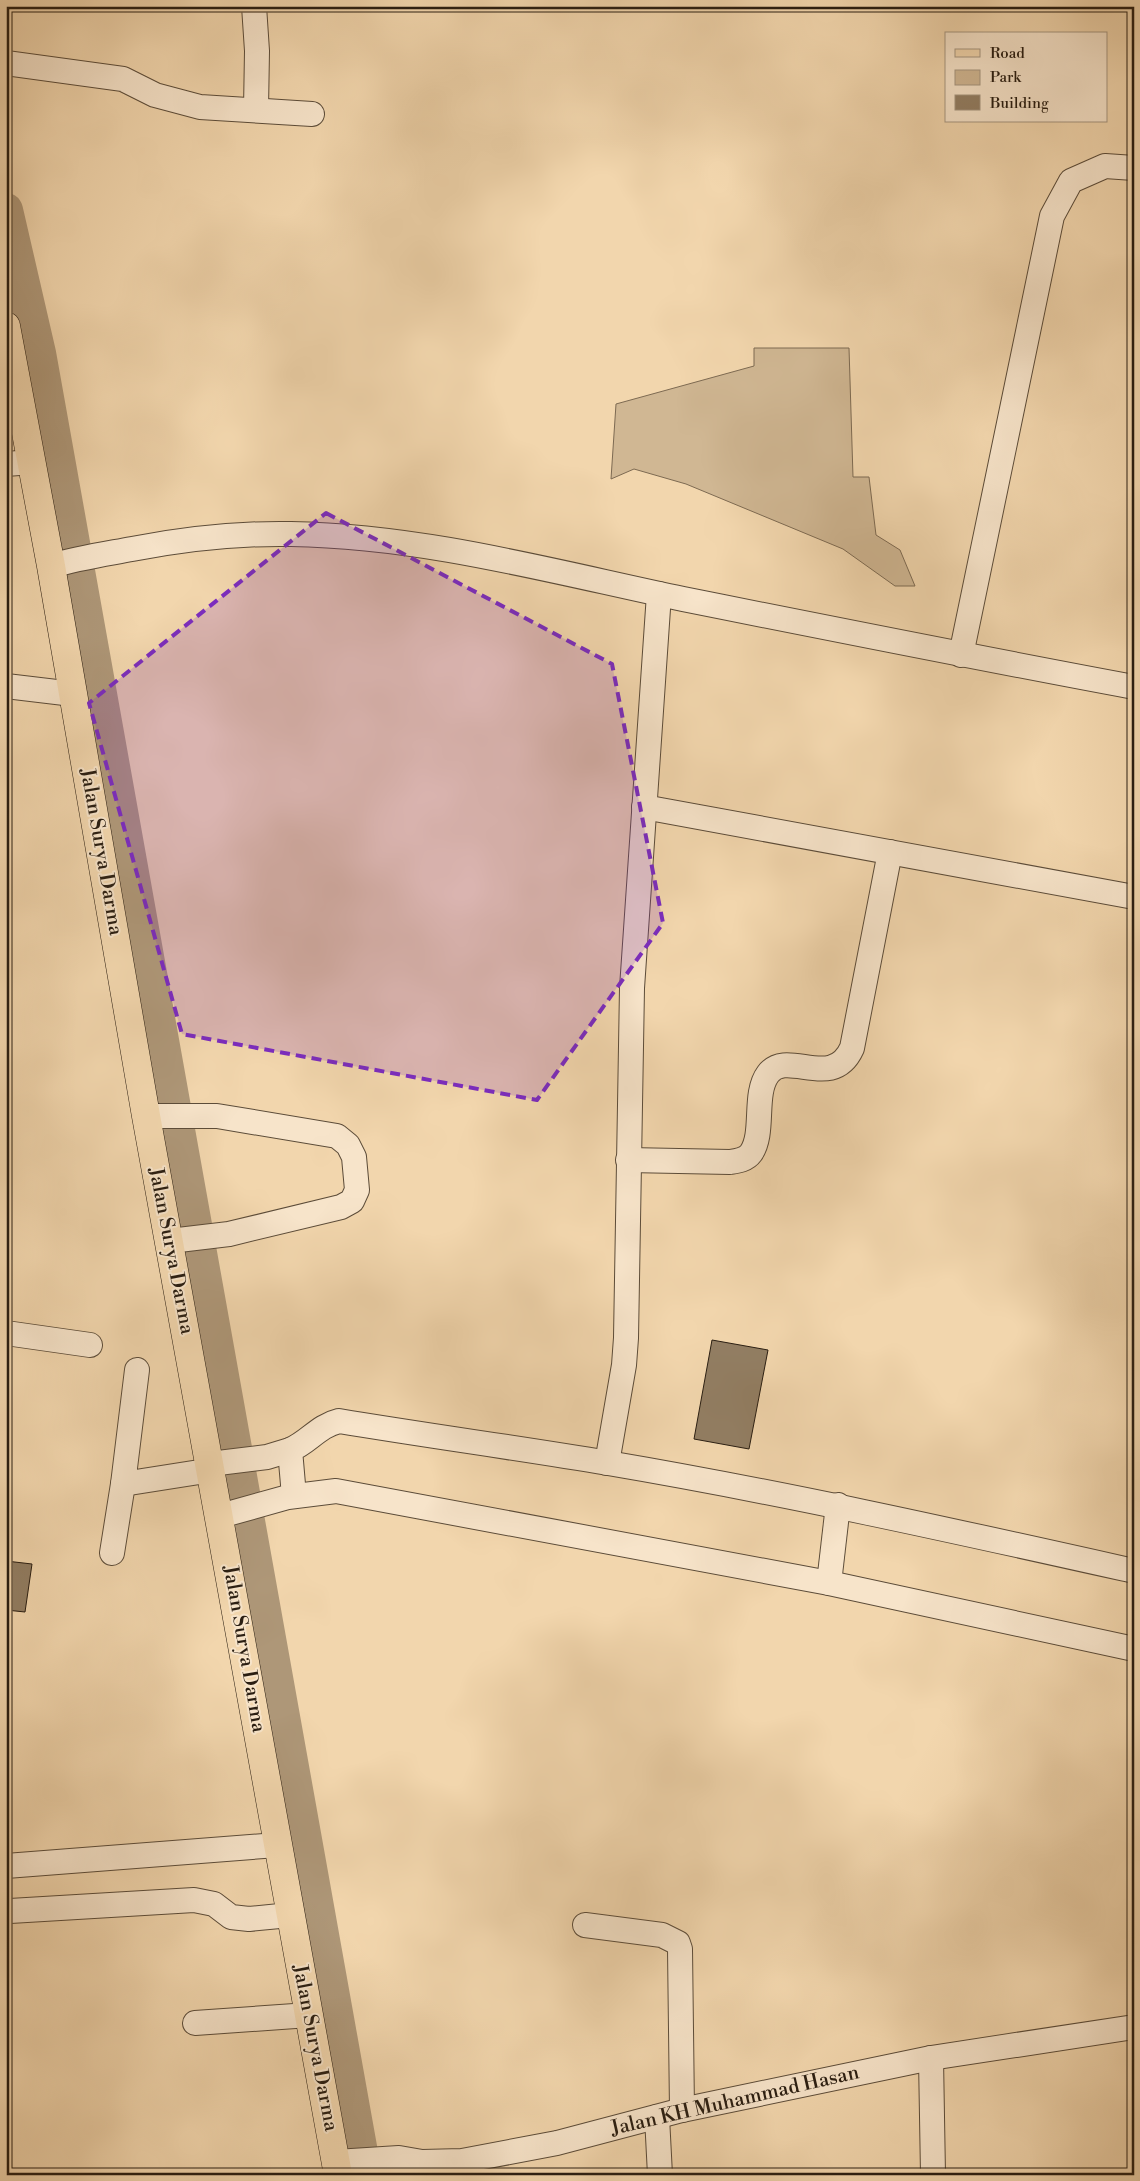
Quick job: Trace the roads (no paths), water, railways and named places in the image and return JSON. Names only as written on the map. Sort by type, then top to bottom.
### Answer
[{"type":"main road","name":"Jalan Surya Darma","points":[[6,326],[19,463],[55,565],[73,694],[151,1116],[228,1514],[277,1844],[309,2015],[341,2166]]},
{"type":"street","points":[[254,6],[257,51],[256,110]]},
{"type":"street","points":[[6,63],[124,79],[162,97],[200,107],[312,114]]},
{"type":"street","points":[[962,655],[1052,216],[1071,181],[1105,166],[1134,168]]},
{"type":"street","points":[[55,565],[195,539],[291,534],[393,542],[517,562],[659,594],[962,655],[1134,687]]},
{"type":"street","points":[[608,1463],[624,1365],[632,988],[659,594]]},
{"type":"street","points":[[6,686],[73,694]]},
{"type":"street","points":[[644,807],[1134,897]]},
{"type":"street","points":[[628,1160],[730,1162],[742,1160],[751,1154],[756,1135],[764,1082],[769,1073],[779,1067],[800,1066],[824,1070],[839,1066],[847,1059],[852,1048],[890,852]]},
{"type":"street","points":[[151,1116],[217,1116],[337,1136],[348,1145],[354,1157],[357,1190],[352,1200],[341,1207],[229,1234],[176,1240]]},
{"type":"street","points":[[6,1333],[90,1345]]},
{"type":"street","points":[[112,1553],[123,1484],[137,1370]]},
{"type":"street","points":[[123,1484],[267,1457],[301,1445],[327,1424],[340,1421],[608,1463],[838,1505],[1134,1571]]},
{"type":"street","points":[[290,1450],[291,1497]]},
{"type":"street","points":[[228,1514],[291,1497],[336,1492],[829,1583],[1134,1649]]},
{"type":"street","points":[[829,1583],[838,1505]]},
{"type":"street","points":[[6,1866],[277,1844]]},
{"type":"street","points":[[10,1911],[194,1900],[214,1904],[231,1916],[249,1919],[290,1915]]},
{"type":"street","points":[[585,1925],[662,1935],[678,1942],[680,1949],[682,2110]]},
{"type":"street","points":[[195,2023],[309,2015]]},
{"type":"street","name":"Jalan KH Muhammad Hasan","points":[[341,2166],[399,2158],[431,2162],[462,2161],[557,2143],[682,2110],[932,2058],[1134,2027]]},
{"type":"street","points":[[932,2058],[933,2175]]},
{"type":"street","points":[[657,2117],[660,2175]]},
{"type":"waterway","points":[[6,210],[39,353],[365,2175]]}]
